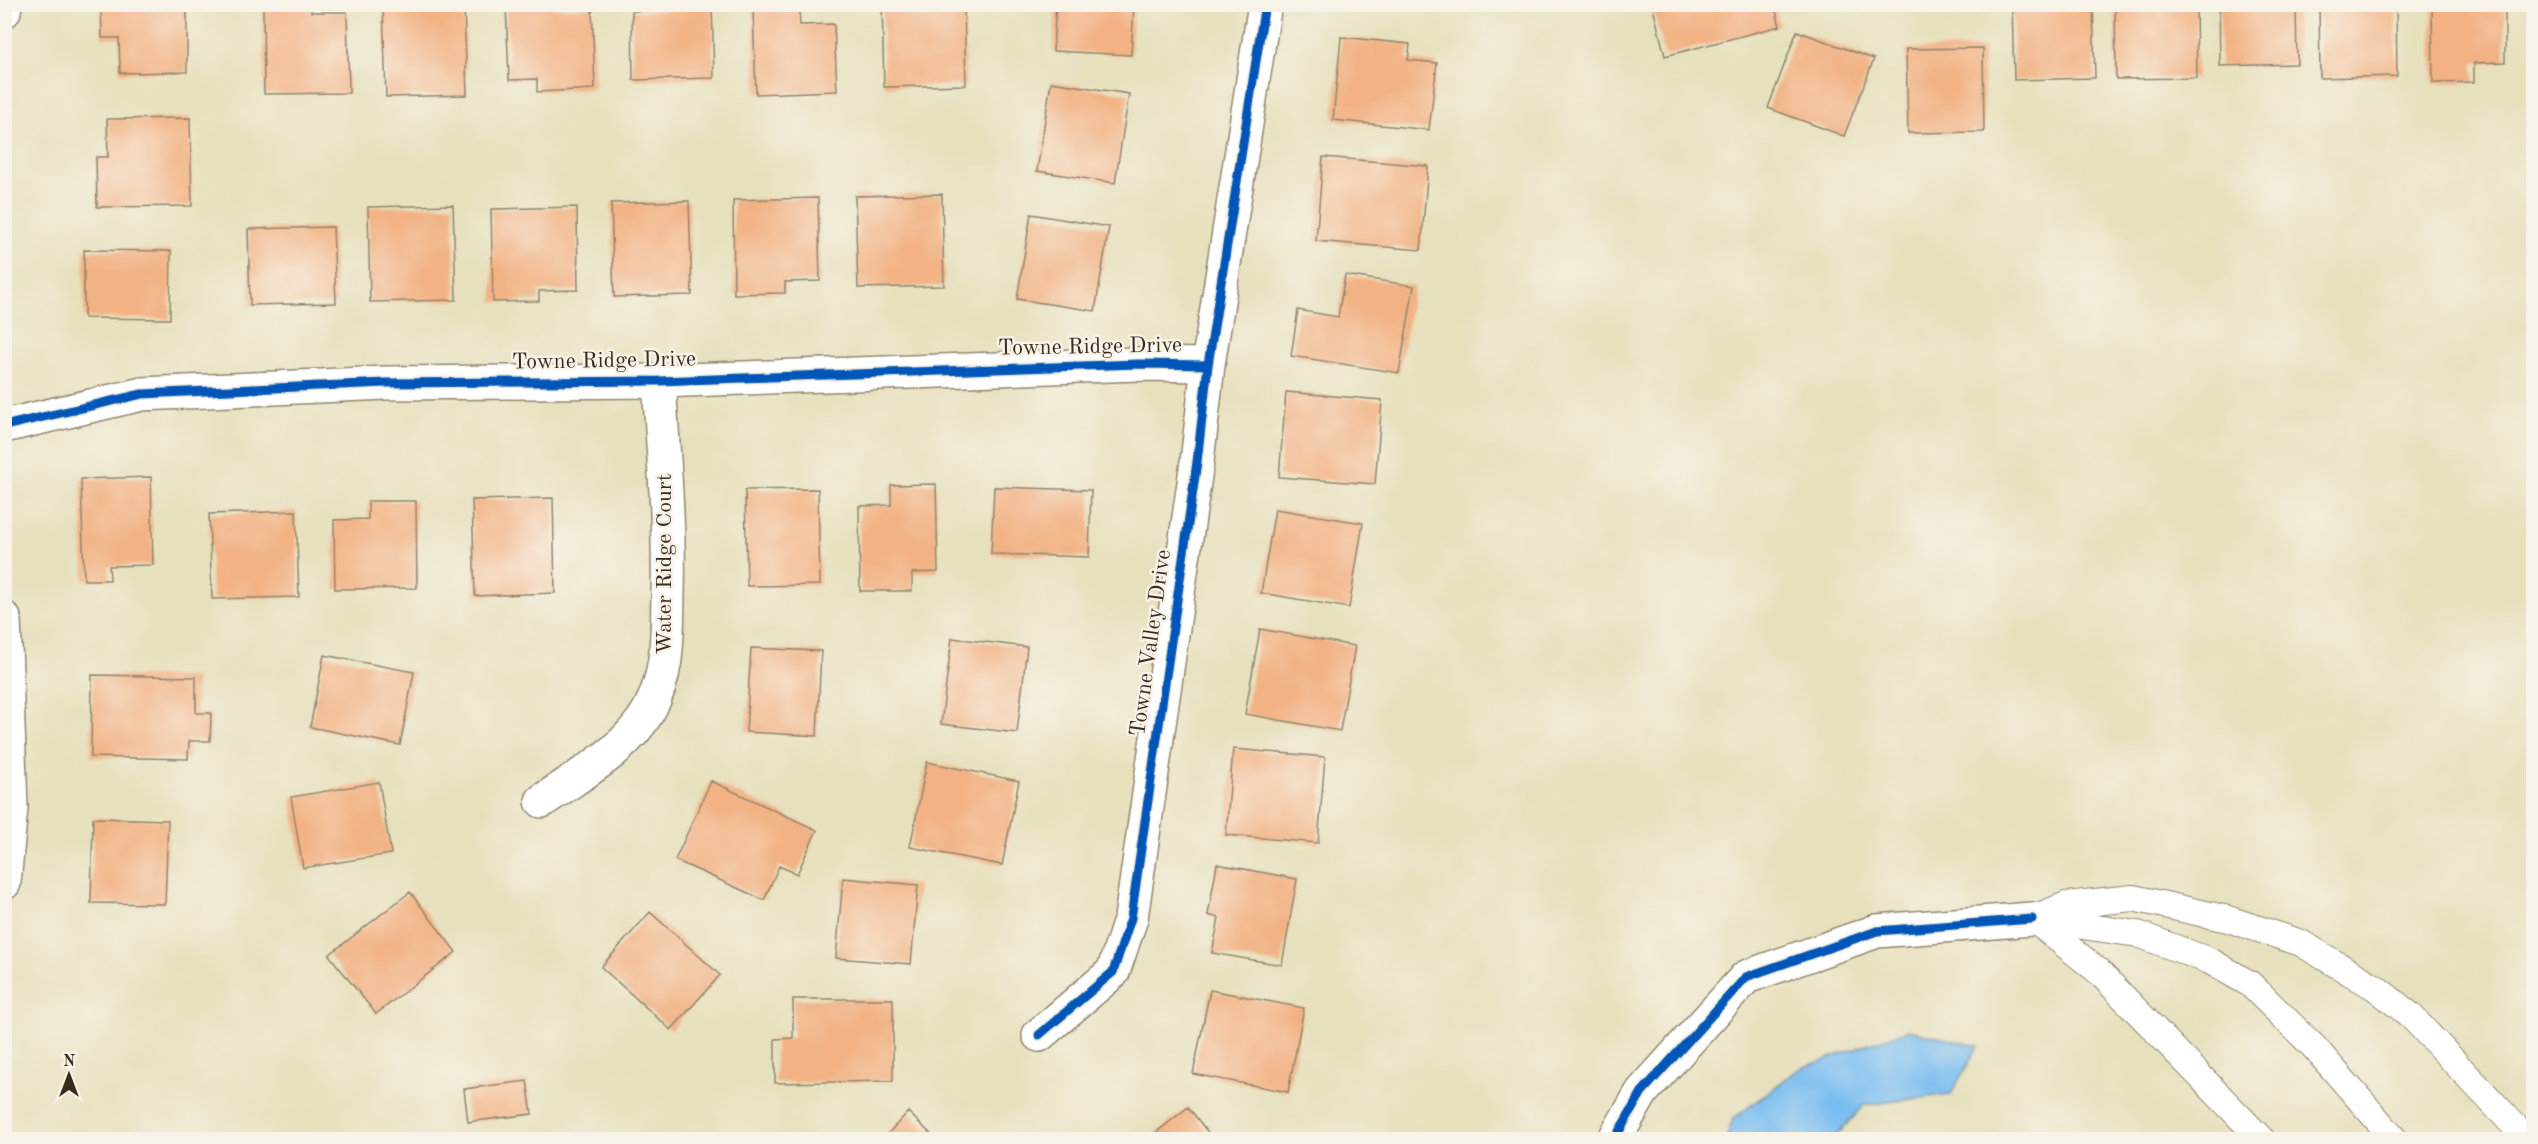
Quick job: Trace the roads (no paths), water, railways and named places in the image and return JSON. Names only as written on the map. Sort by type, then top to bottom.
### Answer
[{"type":"street","points":[[4,11],[5,4]]},
{"type":"street","name":"Towne Valley Drive","points":[[1039,1035],[1113,972],[1131,918],[1197,462],[1208,365],[1265,4]]},
{"type":"street","name":"Towne Ridge Drive","points":[[4,426],[142,394],[386,383],[659,381],[1127,364],[1208,365]]},
{"type":"street","name":"Water Ridge Court","points":[[542,801],[625,742],[649,711],[664,674],[667,651],[669,544],[659,381]]},
{"type":"street","points":[[4,618],[11,807],[4,883]]},
{"type":"street","points":[[1614,1140],[1642,1092],[1746,977],[1877,932],[2032,919]]},
{"type":"lane","points":[[2032,919],[2066,905],[2133,898],[2228,919],[2301,943],[2376,988],[2411,1016],[2528,1140]]},
{"type":"lane","points":[[2032,919],[2098,971],[2262,1140]]},
{"type":"lane","points":[[2032,919],[2138,934],[2210,962],[2250,984],[2313,1047],[2395,1140]]},
{"type":"water","points":[[1908,1030],[1978,1046],[1951,1094],[1865,1105],[1833,1139],[1726,1139],[1733,1119],[1799,1069]]}]
